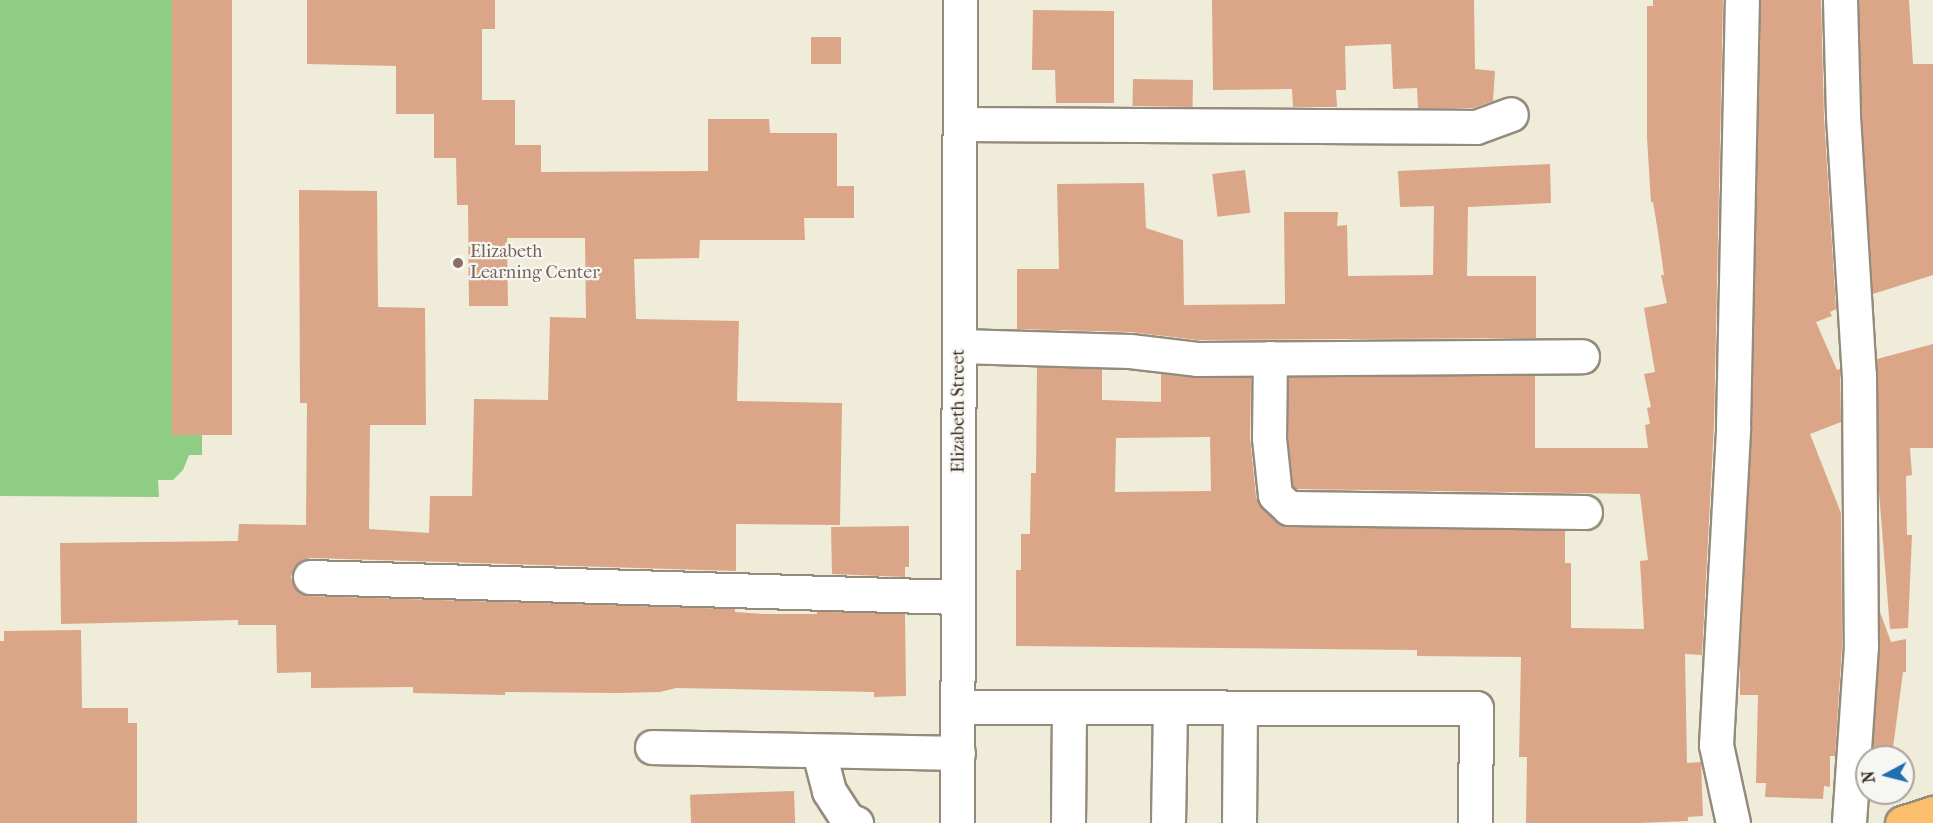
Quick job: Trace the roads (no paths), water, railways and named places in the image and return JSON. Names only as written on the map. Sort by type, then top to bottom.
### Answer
[{"type":"main road","points":[[1902,823],[1933,813]]},
{"type":"street","name":"Elizabeth Street","points":[[957,823],[960,0]]},
{"type":"street","points":[[1733,823],[1716,745],[1733,426],[1742,0]]},
{"type":"street","points":[[1840,0],[1843,116],[1859,375],[1861,646],[1849,823]]},
{"type":"street","points":[[960,124],[1476,128],[1511,114]]},
{"type":"street","points":[[959,346],[1130,351],[1197,358],[1582,356]]},
{"type":"street","points":[[1270,358],[1269,438],[1275,495],[1289,508],[1303,510],[1585,512]]},
{"type":"street","points":[[310,577],[958,597]]},
{"type":"street","points":[[958,707],[1476,708],[1475,823]]},
{"type":"street","points":[[1068,823],[1069,707]]},
{"type":"street","points":[[1168,823],[1170,707]]},
{"type":"street","points":[[1239,708],[1239,823]]},
{"type":"street","points":[[652,747],[958,753]]},
{"type":"street","points":[[819,752],[829,791],[847,819],[856,823]]},
{"type":"place","name":"Elizabeth Learning Center","points":[[458,263]]}]
